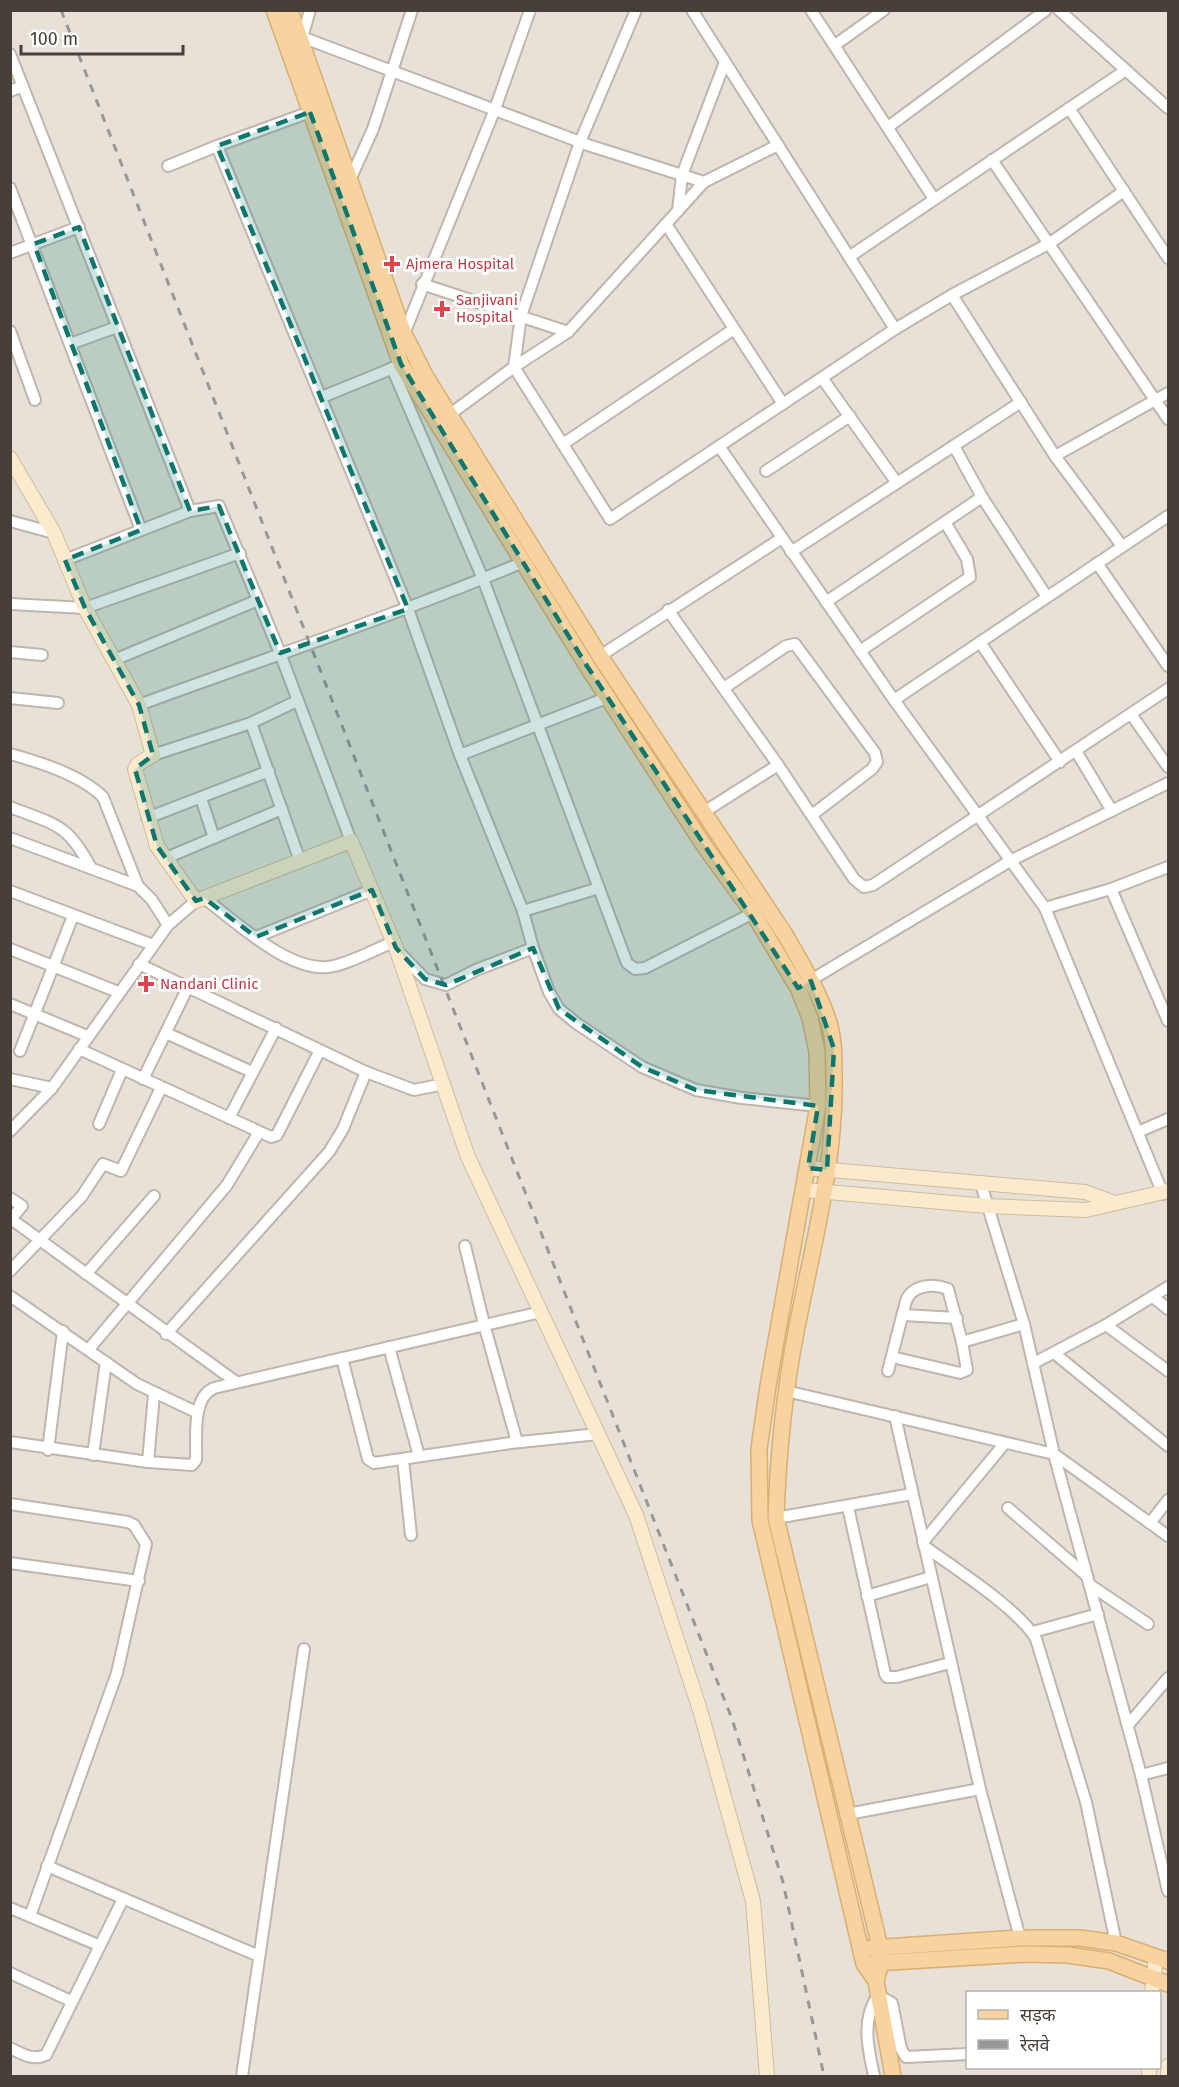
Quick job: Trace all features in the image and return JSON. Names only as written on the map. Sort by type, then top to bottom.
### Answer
[{"type":"main road","points":[[274,10],[396,366],[705,847],[804,984],[830,1027],[834,1049],[833,1122],[824,1193],[786,1390],[779,1448],[776,1518],[880,1955],[877,1988],[892,2076]]},
{"type":"main road","points":[[290,10],[348,182],[404,334],[449,415],[600,656],[776,920],[804,984],[817,1052],[818,1106],[805,1190],[766,1397],[759,1449],[760,1520],[862,1956],[877,1988]]},
{"type":"main road","points":[[880,1955],[1020,1938],[1080,1938],[1116,1943],[1162,1959]]},
{"type":"main road","points":[[862,1956],[1068,1955],[1109,1961],[1152,1985],[1168,1984]]},
{"type":"street","points":[[310,10],[300,37],[580,142],[705,182]]},
{"type":"street","points":[[348,182],[373,129],[412,10]]},
{"type":"street","points":[[404,334],[422,284],[495,109],[530,10]]},
{"type":"street","points":[[636,10],[580,142],[521,316],[514,367],[610,519],[895,329],[952,295],[1050,243],[1124,192]]},
{"type":"street","points":[[692,10],[895,329]]},
{"type":"street","points":[[811,10],[934,199]]},
{"type":"street","points":[[835,45],[884,10]]},
{"type":"street","points":[[888,127],[1046,10]]},
{"type":"street","points":[[1059,10],[1168,108]]},
{"type":"street","points":[[10,54],[190,511]]},
{"type":"street","points":[[678,211],[682,175],[725,62]]},
{"type":"street","points":[[849,257],[1126,70]]},
{"type":"street","points":[[10,91],[23,86]]},
{"type":"street","points":[[1069,108],[1168,258]]},
{"type":"street","points":[[168,166],[310,112]]},
{"type":"street","points":[[449,415],[514,367],[568,332],[705,182],[778,145]]},
{"type":"street","points":[[217,146],[408,609],[460,754],[523,911],[549,992],[559,1009],[642,1067],[696,1090],[742,1098],[818,1106]]},
{"type":"street","points":[[992,160],[1168,419]]},
{"type":"street","points":[[12,195],[34,244],[141,530]]},
{"type":"street","points":[[666,224],[783,404]]},
{"type":"street","points":[[10,253],[79,228]]},
{"type":"street","points":[[422,284],[568,332]]},
{"type":"street","points":[[952,295],[1055,456],[1122,546]]},
{"type":"street","points":[[70,344],[117,327]]},
{"type":"street","points":[[563,444],[734,329]]},
{"type":"street","points":[[10,331],[35,400]]},
{"type":"street","points":[[322,397],[396,366],[483,579],[627,963],[635,969],[645,968],[753,914]]},
{"type":"street","points":[[822,378],[897,483]]},
{"type":"street","points":[[1055,456],[1168,393]]},
{"type":"street","points":[[792,552],[1021,402]]},
{"type":"street","points":[[766,471],[850,416]]},
{"type":"street","points":[[719,446],[894,700],[977,817],[1046,908],[1138,1132],[1166,1192],[1086,1210],[987,1206],[805,1190]]},
{"type":"street","points":[[954,446],[982,497],[1047,597]]},
{"type":"street","points":[[10,458],[54,534],[65,560],[79,608],[114,660],[139,705],[153,755]]},
{"type":"street","points":[[826,602],[982,497]]},
{"type":"street","points":[[65,560],[190,511],[219,506],[280,653],[351,841],[395,945],[468,1157],[636,1515],[700,1710],[753,1901],[767,2076]]},
{"type":"street","points":[[894,700],[1168,516]]},
{"type":"street","points":[[10,521],[54,534]]},
{"type":"street","points":[[860,651],[970,577],[968,559],[945,522]]},
{"type":"street","points":[[600,656],[782,538]]},
{"type":"street","points":[[10,604],[53,609],[79,608],[240,553]]},
{"type":"street","points":[[139,705],[408,609],[521,563]]},
{"type":"street","points":[[1097,563],[1168,666]]},
{"type":"street","points":[[114,660],[258,600]]},
{"type":"street","points":[[668,610],[778,765],[854,879],[864,887],[873,885],[1168,689]]},
{"type":"street","points":[[980,642],[1060,762]]},
{"type":"street","points":[[724,688],[786,646],[795,644],[875,753],[877,762],[872,770],[812,815]]},
{"type":"street","points":[[10,652],[42,655]]},
{"type":"street","points":[[10,698],[58,703]]},
{"type":"street","points":[[460,754],[609,698]]},
{"type":"street","points":[[297,701],[251,723],[153,755],[138,764],[135,769],[147,818],[157,846],[198,901],[293,960],[311,967],[330,967],[395,945]]},
{"type":"street","points":[[1131,714],[1168,767]]},
{"type":"street","points":[[251,723],[300,861]]},
{"type":"street","points":[[1076,751],[1112,811]]},
{"type":"street","points":[[10,754],[33,760],[67,775],[96,790],[103,797],[138,886],[170,923]]},
{"type":"street","points":[[704,812],[778,765]]},
{"type":"street","points":[[147,818],[269,771]]},
{"type":"street","points":[[804,984],[1013,865],[1168,783]]},
{"type":"street","points":[[201,798],[214,838]]},
{"type":"street","points":[[10,807],[52,823],[69,833],[91,868]]},
{"type":"street","points":[[166,858],[282,809]]},
{"type":"street","points":[[10,838],[138,886]]},
{"type":"street","points":[[10,1131],[52,1088],[118,992],[170,923],[198,901],[351,841]]},
{"type":"street","points":[[1046,908],[1111,889],[1168,867]]},
{"type":"street","points":[[523,911],[599,888]]},
{"type":"street","points":[[1111,889],[1168,1021]]},
{"type":"street","points":[[256,937],[372,890]]},
{"type":"street","points":[[10,891],[153,945]]},
{"type":"street","points":[[20,1051],[33,1012],[73,916]]},
{"type":"street","points":[[395,945],[425,979],[446,985],[476,970],[533,948]]},
{"type":"street","points":[[10,949],[118,992]]},
{"type":"street","points":[[139,964],[366,1072],[419,1090],[444,1084]]},
{"type":"street","points":[[143,1078],[188,987]]},
{"type":"street","points":[[10,1004],[87,1036]]},
{"type":"street","points":[[229,1118],[276,1028]]},
{"type":"street","points":[[166,1033],[252,1072]]},
{"type":"street","points":[[79,1049],[271,1137],[277,1135],[320,1050]]},
{"type":"street","points":[[99,1124],[122,1070]]},
{"type":"street","points":[[166,1334],[329,1152],[343,1129],[366,1072]]},
{"type":"street","points":[[10,1079],[52,1088]]},
{"type":"street","points":[[10,1270],[40,1242],[82,1196],[103,1164],[121,1172],[160,1088]]},
{"type":"street","points":[[1138,1132],[1168,1119]]},
{"type":"street","points":[[89,1349],[227,1185],[259,1132]]},
{"type":"street","points":[[808,1168],[1085,1192],[1117,1204]]},
{"type":"street","points":[[981,1184],[1024,1324],[1054,1454],[1128,1725],[1168,1891]]},
{"type":"street","points":[[86,1274],[154,1196]]},
{"type":"street","points":[[10,1198],[22,1206],[11,1219],[166,1334],[236,1382]]},
{"type":"street","points":[[465,1246],[517,1442]]},
{"type":"street","points":[[888,1371],[903,1315],[912,1291],[939,1287],[950,1292],[968,1365],[963,1372],[892,1357]]},
{"type":"street","points":[[1034,1363],[1106,1325],[1168,1287]]},
{"type":"street","points":[[10,1296],[154,1394],[198,1413]]},
{"type":"street","points":[[1154,1297],[1168,1309]]},
{"type":"street","points":[[10,1442],[48,1450],[192,1465],[196,1460],[198,1413],[206,1391],[236,1382],[541,1312]]},
{"type":"street","points":[[903,1315],[957,1318]]},
{"type":"street","points":[[962,1342],[1024,1324]]},
{"type":"street","points":[[1106,1325],[1168,1371]]},
{"type":"street","points":[[48,1450],[63,1331]]},
{"type":"street","points":[[389,1347],[419,1456]]},
{"type":"street","points":[[1054,1353],[1168,1446]]},
{"type":"street","points":[[342,1358],[368,1459],[374,1463],[517,1442],[598,1434]]},
{"type":"street","points":[[93,1455],[106,1362]]},
{"type":"street","points":[[786,1390],[1054,1454],[1168,1536]]},
{"type":"street","points":[[148,1462],[154,1394]]},
{"type":"street","points":[[895,1416],[980,1789],[1020,1938]]},
{"type":"street","points":[[924,1544],[1005,1443]]},
{"type":"street","points":[[403,1459],[411,1534]]},
{"type":"street","points":[[776,1518],[912,1494]]},
{"type":"street","points":[[1150,1523],[1168,1500]]},
{"type":"street","points":[[10,1504],[128,1522],[134,1525],[146,1544],[117,1673],[30,1916]]},
{"type":"street","points":[[848,1507],[883,1670],[887,1677],[897,1677],[950,1663]]},
{"type":"street","points":[[1008,1508],[1089,1581],[1148,1624]]},
{"type":"street","points":[[924,1544],[979,1585],[1033,1632],[1040,1647],[1086,1802],[1116,1943]]},
{"type":"street","points":[[10,1563],[139,1581]]},
{"type":"street","points":[[867,1596],[931,1577]]},
{"type":"street","points":[[1033,1632],[1098,1614]]},
{"type":"street","points":[[242,2076],[304,1649]]},
{"type":"street","points":[[1128,1725],[1168,1678]]},
{"type":"street","points":[[1141,1775],[1168,1768]]},
{"type":"street","points":[[848,1814],[980,1789]]},
{"type":"street","points":[[47,1866],[259,1956]]},
{"type":"street","points":[[10,2048],[37,2059],[46,2055],[98,1945],[123,1899]]},
{"type":"street","points":[[10,1908],[98,1945]]},
{"type":"street","points":[[1152,1985],[1162,1959]]},
{"type":"street","points":[[10,1973],[71,2001]]},
{"type":"street","points":[[874,2076],[867,2020],[868,2008],[877,1988],[892,2003],[901,2049],[906,2057],[966,2055]]},
{"type":"street","points":[[1168,2066],[1168,2076]]},
{"type":"highlighted area","points":[[310,112],[401,364],[587,666],[798,988],[811,981],[834,1049],[827,1170],[808,1168],[818,1106],[696,1090],[642,1067],[559,1009],[533,948],[446,985],[425,979],[396,948],[372,890],[256,937],[204,898],[196,901],[157,846],[147,818],[135,769],[153,755],[139,705],[85,608],[65,560],[141,530],[34,244],[79,227],[190,511],[219,506],[280,653],[408,609],[217,146]]},
{"type":"shaded area","points":[[11,11],[1168,11],[1168,2076],[11,2076]]},
{"type":"railway","points":[[61,10],[732,1719],[783,1882],[824,2076]]},
{"type":"place","name":"Ajmera Hospital","points":[[392,264]]},
{"type":"place","name":"Sanjivani Hospital","points":[[442,309]]},
{"type":"place","name":"Nandani Clinic","points":[[146,984]]}]
